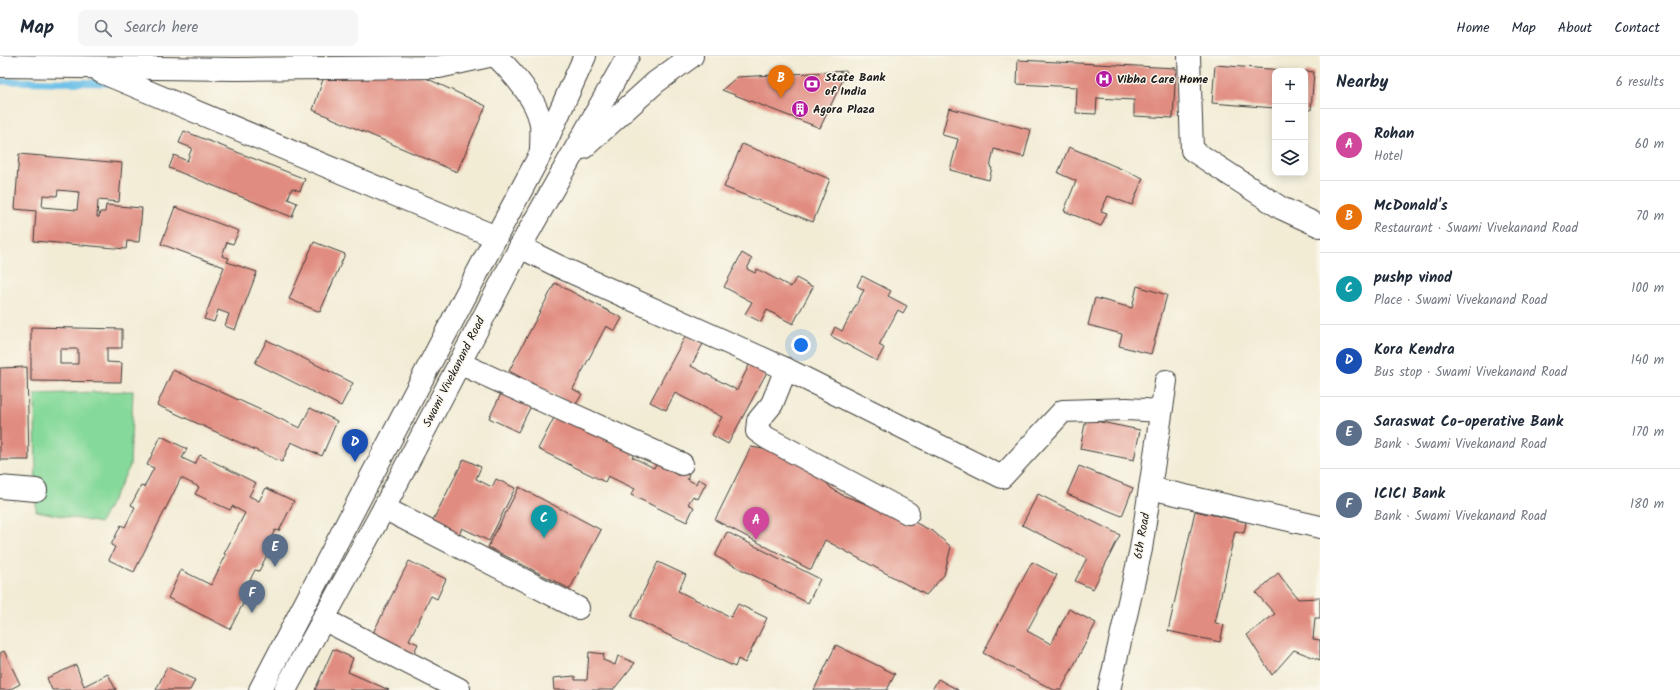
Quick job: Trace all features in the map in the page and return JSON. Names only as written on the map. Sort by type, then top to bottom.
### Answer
[{"type":"street","points":[[0,66],[91,62],[235,69],[439,67],[489,56]]},
{"type":"street","points":[[496,56],[515,75],[534,106],[541,124],[541,153]]},
{"type":"street","name":"Swami Vivekanand Road","points":[[260,690],[541,153],[585,56]]},
{"type":"street","name":"Swami Vivekanand Road","points":[[285,690],[384,508],[520,247],[628,56]]},
{"type":"street","points":[[569,161],[656,82],[692,56]]},
{"type":"street","points":[[1189,56],[1192,150],[1281,208],[1320,226]]},
{"type":"street","points":[[91,62],[496,237]]},
{"type":"street","points":[[520,247],[560,267],[786,369],[1002,477],[1063,411],[1127,409],[1161,411]]},
{"type":"street","points":[[459,363],[682,464]]},
{"type":"street","points":[[786,369],[772,404],[758,421],[758,431],[767,438],[908,513]]},
{"type":"street","name":"6th Road","points":[[1109,690],[1141,549],[1166,381]]},
{"type":"street","points":[[0,487],[36,490]]},
{"type":"street","points":[[1150,488],[1320,527]]},
{"type":"street","points":[[384,508],[578,608]]},
{"type":"street","points":[[323,619],[459,689]]},
{"type":"green space","points":[[133,391],[130,466],[100,523],[36,511],[35,394]]},
{"type":"building","points":[[1018,60],[1176,68],[1173,118],[1134,116],[1134,100],[1097,98],[1096,114],[1076,113],[1077,87],[1017,84]]},
{"type":"building","points":[[1215,65],[1272,69],[1272,108],[1212,103]]},
{"type":"building","points":[[326,70],[413,72],[486,106],[457,172],[313,110]]},
{"type":"building","name":"Agora Plaza","points":[[847,71],[820,128],[722,90],[737,77]]},
{"type":"building","points":[[1308,71],[1314,72],[1311,110],[1308,110]]},
{"type":"building","points":[[949,108],[1031,130],[1024,157],[994,149],[989,180],[950,170],[958,139],[942,135]]},
{"type":"building","points":[[184,131],[305,179],[300,191],[292,188],[288,199],[297,203],[292,217],[169,168],[174,155],[187,161],[192,148],[179,143]]},
{"type":"building","points":[[742,144],[830,179],[813,222],[724,187]]},
{"type":"building","points":[[1069,147],[1143,178],[1132,205],[1108,196],[1101,211],[1107,213],[1101,226],[1064,211],[1076,181],[1058,173]]},
{"type":"building","points":[[19,154],[122,163],[119,202],[98,200],[97,217],[99,217],[100,212],[105,212],[106,205],[142,208],[139,242],[127,241],[126,249],[34,241],[36,211],[15,209]],"holes":[[[58,190],[79,192],[77,210],[42,207],[43,195],[57,196]]]},
{"type":"building","points":[[175,207],[239,231],[233,244],[227,242],[222,256],[229,258],[227,262],[257,272],[235,330],[225,326],[229,314],[218,310],[214,322],[204,319],[224,267],[161,244]]},
{"type":"building","points":[[314,242],[345,254],[320,312],[289,299]]},
{"type":"building","points":[[742,253],[752,259],[747,269],[755,273],[757,269],[791,287],[796,278],[813,287],[793,324],[767,310],[761,322],[745,314],[752,302],[724,287]]},
{"type":"building","points":[[862,276],[891,291],[888,296],[907,306],[903,313],[898,310],[879,345],[884,348],[877,361],[831,336],[835,327],[842,331],[864,290],[857,286]]},
{"type":"building","points":[[555,283],[622,318],[615,331],[606,326],[573,389],[582,394],[575,406],[509,371]]},
{"type":"building","points":[[1137,286],[1167,295],[1151,354],[1119,346],[1122,334],[1088,325],[1095,298],[1132,308]]},
{"type":"building","points":[[31,327],[122,329],[122,348],[107,348],[107,362],[122,363],[121,382],[31,381]],"holes":[[[60,349],[78,349],[78,364],[60,364]]]},
{"type":"building","points":[[686,335],[703,344],[691,366],[737,390],[750,363],[767,372],[728,444],[712,435],[722,417],[675,393],[666,410],[650,402]]},
{"type":"building","points":[[267,340],[353,383],[341,406],[255,363]]},
{"type":"building","points":[[27,367],[29,460],[0,460],[0,368]]},
{"type":"building","points":[[173,370],[300,428],[310,408],[337,421],[322,456],[291,442],[282,462],[157,405]]},
{"type":"building","points":[[504,388],[533,402],[518,432],[489,418]]},
{"type":"building","points":[[558,410],[636,449],[632,457],[654,468],[658,460],[689,475],[687,479],[696,484],[698,479],[706,483],[698,499],[693,496],[688,504],[694,507],[687,522],[631,495],[635,489],[608,476],[605,482],[538,449]]},
{"type":"building","points":[[1086,419],[1140,430],[1134,460],[1080,449]]},
{"type":"building","points":[[161,436],[187,449],[182,458],[195,464],[200,455],[256,483],[249,496],[259,501],[266,488],[294,501],[279,531],[275,530],[268,544],[272,545],[259,571],[255,570],[245,590],[249,592],[230,629],[168,598],[181,570],[211,585],[226,555],[224,554],[245,513],[232,506],[230,510],[195,494],[199,487],[181,478],[134,572],[109,560],[115,547],[111,545],[121,525],[125,527],[135,507],[131,505],[141,486],[144,487],[154,468],[147,465]]},
{"type":"building","points":[[751,447],[787,453],[813,467],[831,488],[842,495],[910,520],[934,532],[951,547],[944,575],[926,595],[825,540],[811,570],[715,520]]},
{"type":"building","points":[[464,459],[481,467],[476,479],[492,487],[496,479],[515,488],[489,541],[462,528],[457,540],[430,526]]},
{"type":"building","points":[[1079,466],[1133,488],[1122,516],[1067,494]]},
{"type":"building","points":[[519,487],[601,530],[570,589],[488,547]]},
{"type":"building","points":[[1038,494],[1120,535],[1093,589],[1075,581],[1087,558],[1022,525]]},
{"type":"building","points":[[1195,511],[1246,522],[1244,533],[1235,531],[1215,623],[1224,625],[1220,642],[1168,631]]},
{"type":"building","points":[[727,532],[820,579],[808,603],[715,556]]},
{"type":"building","points":[[409,561],[446,579],[437,599],[431,596],[409,640],[418,644],[409,663],[368,643]]},
{"type":"building","points":[[658,562],[686,575],[678,591],[731,617],[738,604],[767,618],[745,663],[738,659],[735,667],[631,617]]},
{"type":"building","points":[[1032,562],[1057,575],[1027,631],[1051,644],[1069,609],[1096,623],[1061,690],[1054,690],[983,653]]},
{"type":"building","points":[[1278,573],[1298,599],[1320,598],[1320,618],[1315,618],[1313,639],[1320,640],[1320,660],[1294,650],[1272,675],[1247,635],[1275,614],[1256,593]]},
{"type":"building","points":[[836,645],[895,674],[887,690],[814,690]]},
{"type":"building","points":[[333,649],[353,658],[348,672],[389,690],[315,690]]},
{"type":"building","points":[[4,651],[20,684],[9,690],[0,690],[0,653]]},
{"type":"building","points":[[589,652],[604,654],[603,660],[615,665],[618,656],[635,663],[613,690],[554,690],[553,678],[575,676],[575,680],[587,680]]},
{"type":"building","points":[[76,665],[84,686],[108,674],[116,690],[52,690],[47,678]]},
{"type":"building","points":[[167,667],[195,680],[190,690],[156,690]]},
{"type":"building","points":[[938,679],[958,690],[932,690]]},
{"type":"waterway","points":[[0,81],[108,83]]},
{"type":"place","name":"Vibha Care Home","points":[[1104,79]]},
{"type":"place","name":"State Bank of India","points":[[812,84]]},
{"type":"place","name":"McDonald's","points":[[781,98]]},
{"type":"place","name":"Agora Plaza","points":[[800,109]]},
{"type":"place","name":"Kora Kendra","points":[[355,462]]},
{"type":"place","name":"pushp vinod","points":[[544,538]]},
{"type":"place","name":"Rohan","points":[[756,540]]},
{"type":"place","name":"Saraswat Co-operative Bank","points":[[275,567]]},
{"type":"place","name":"ICICI Bank","points":[[252,613]]}]
